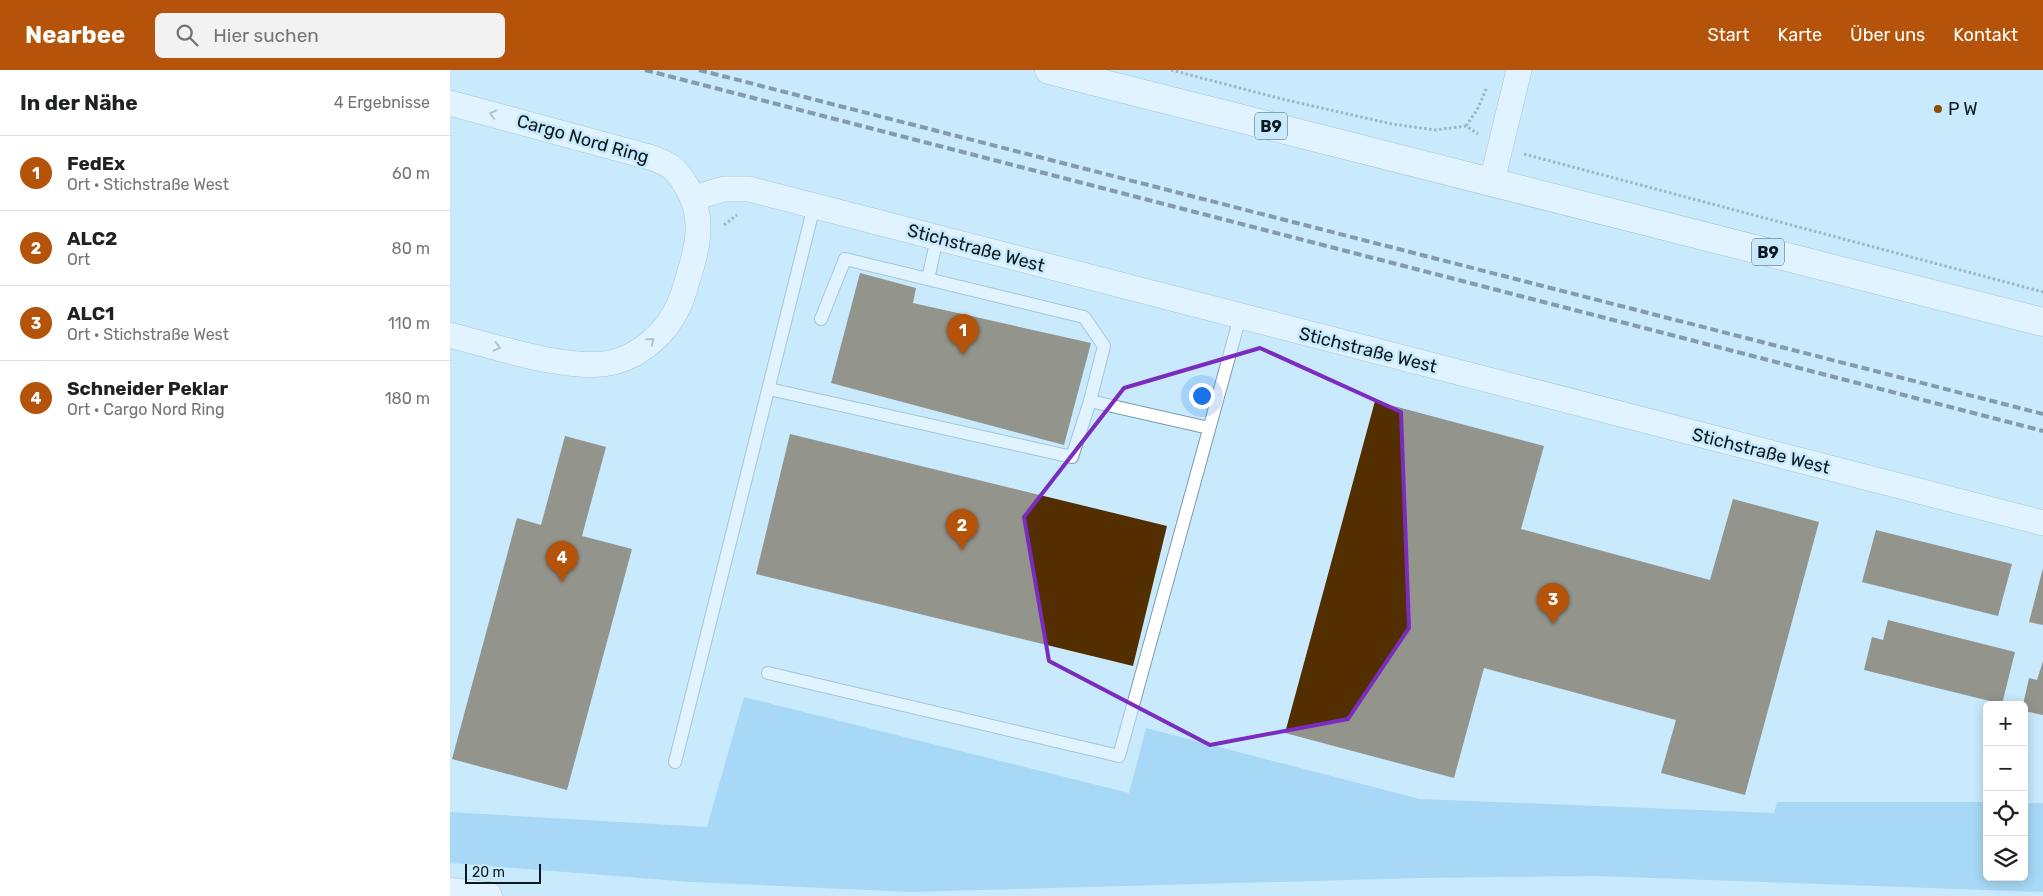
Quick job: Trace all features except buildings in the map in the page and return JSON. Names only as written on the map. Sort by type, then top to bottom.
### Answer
[{"type":"main road","name":"B9","points":[[1049,70],[2043,322]]},
{"type":"main road","points":[[450,892],[488,896]]},
{"type":"street","points":[[1492,181],[1519,70]]},
{"type":"street","name":"Cargo Nord Ring","points":[[450,102],[653,158],[670,166],[683,180],[694,198],[699,218],[695,256],[678,307],[661,333],[637,353],[614,362],[590,366],[542,358],[450,334]]},
{"type":"street","name":"Stichstraße West","points":[[694,198],[724,189],[749,190],[2043,524]]},
{"type":"lane","points":[[675,762],[814,206]]},
{"type":"lane","points":[[928,279],[937,238]]},
{"type":"lane","points":[[769,389],[1072,457],[1090,401],[1104,346],[1084,317],[845,259],[821,319]]},
{"type":"lane","points":[[768,673],[1119,756],[1240,317]]},
{"type":"lane","points":[[1090,401],[1209,428]]},
{"type":"path","points":[[1171,70],[1282,99],[1392,124],[1435,130],[1466,126],[1500,148],[2043,292]]},
{"type":"path","points":[[1466,126],[1477,110],[1489,82]]},
{"type":"highlighted area","points":[[1260,348],[1401,412],[1409,628],[1348,719],[1210,745],[1049,661],[1024,517],[1124,388]]},
{"type":"shaded area","points":[[744,697],[1129,793],[1146,728],[1420,799],[1774,813],[1777,802],[1983,802],[1983,881],[2028,881],[2028,803],[2043,803],[2043,892],[1595,876],[1420,878],[911,892],[691,882],[450,863],[450,812],[707,827]]},
{"type":"railway","points":[[645,70],[2043,431]]},
{"type":"railway","points":[[699,70],[2043,414]]},
{"type":"place","name":"P W","points":[[1938,109]]},
{"type":"place","name":"FedEx","points":[[963,355]]},
{"type":"place","name":"ALC2","points":[[962,550]]},
{"type":"place","name":"Schneider Peklar","points":[[562,582]]},
{"type":"place","name":"ALC1","points":[[1553,624]]}]
